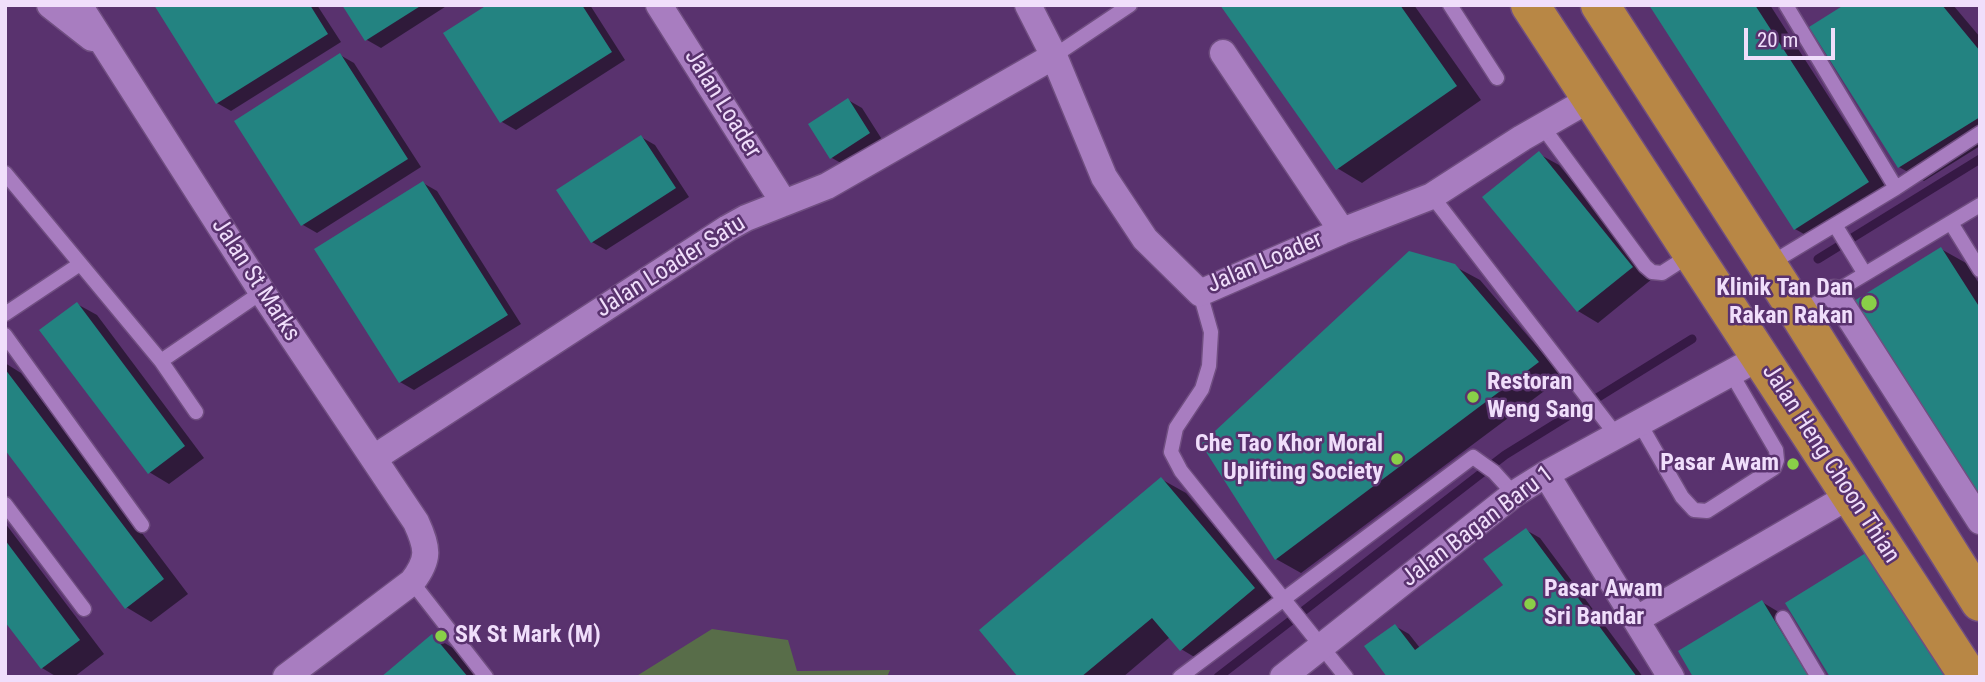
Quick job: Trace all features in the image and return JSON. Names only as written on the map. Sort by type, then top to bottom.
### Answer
[{"type":"highway","name":"Jalan Heng Choon Thian","points":[[1530,5],[1693,253],[1745,365],[1851,495],[1969,677]]},
{"type":"highway","points":[[1600,5],[1980,602]]},
{"type":"street","points":[[50,5],[110,52]]},
{"type":"street","name":"Jalan St Marks","points":[[79,5],[262,292],[416,522],[424,540],[426,556],[421,570],[412,582]]},
{"type":"street","name":"Jalan Loader","points":[[659,5],[784,203]]},
{"type":"street","name":"Jalan Loader","points":[[1028,5],[1054,56],[1104,177],[1145,239],[1200,293],[1342,230],[1432,196],[1542,126],[1592,98]]},
{"type":"street","points":[[1223,53],[1342,230]]},
{"type":"street","name":"Jalan Loader Satu","points":[[374,458],[728,228],[827,186],[1054,56]]},
{"type":"street","points":[[1834,293],[1980,521]]},
{"type":"street","name":"Jalan Bagan Baru 1","points":[[1283,677],[1314,638],[1514,494],[1745,365]]},
{"type":"street","points":[[1546,474],[1671,677]]},
{"type":"street","points":[[1637,620],[1851,495]]},
{"type":"street","points":[[285,677],[412,582]]},
{"type":"lane","points":[[1054,56],[1130,5]]},
{"type":"lane","points":[[1450,5],[1497,78]]},
{"type":"lane","points":[[1786,5],[1896,188]]},
{"type":"lane","points":[[1542,126],[1652,272],[1662,274],[1693,253]]},
{"type":"lane","points":[[1767,266],[1836,227],[1980,133]]},
{"type":"lane","points":[[5,173],[161,361],[196,412]]},
{"type":"lane","points":[[1432,196],[1600,414],[1629,430],[1694,510],[1707,510],[1774,468],[1777,460],[1776,450],[1745,365]]},
{"type":"lane","points":[[1799,314],[1980,205]]},
{"type":"lane","points":[[1951,223],[1980,270]]},
{"type":"lane","points":[[1836,227],[1866,274]]},
{"type":"lane","points":[[5,314],[80,264]]},
{"type":"lane","points":[[161,361],[262,292]]},
{"type":"lane","points":[[1200,293],[1211,332],[1209,366],[1202,389],[1176,428],[1171,453],[1181,471],[1346,677]]},
{"type":"lane","points":[[5,335],[142,525]]},
{"type":"lane","points":[[1180,677],[1286,602],[1473,457],[1494,472],[1514,494]]},
{"type":"lane","points":[[5,504],[84,608]]},
{"type":"lane","points":[[412,582],[486,677]]},
{"type":"lane","points":[[1783,618],[1818,677]]},
{"type":"green space","points":[[712,629],[788,640],[797,671],[890,670],[887,677],[635,677]]},
{"type":"building","points":[[154,5],[310,5],[328,34],[216,104]]},
{"type":"building","points":[[342,5],[422,5],[365,41]]},
{"type":"building","points":[[487,5],[582,5],[612,52],[500,123],[443,33]]},
{"type":"building","points":[[1220,5],[1400,5],[1457,86],[1336,170]]},
{"type":"building","points":[[1649,5],[1755,5],[1869,182],[1794,230]]},
{"type":"building","points":[[1844,5],[1942,5],[1980,51],[1980,117],[1898,168],[1809,27]]},
{"type":"building","points":[[340,53],[408,159],[301,226],[234,121]]},
{"type":"building","points":[[848,98],[870,133],[830,159],[808,124]]},
{"type":"building","points":[[641,135],[676,188],[591,243],[556,190]]},
{"type":"building","points":[[1539,151],[1633,267],[1577,312],[1482,197]]},
{"type":"building","points":[[423,181],[508,315],[399,383],[314,249]]},
{"type":"building","points":[[1941,247],[1980,308],[1980,501],[1854,301]]},
{"type":"building","points":[[1409,251],[1455,264],[1539,362],[1275,560],[1201,444]]},
{"type":"building","points":[[77,302],[185,446],[148,474],[39,330]]},
{"type":"building","points":[[5,369],[164,579],[125,609],[5,450]]},
{"type":"building","points":[[1161,477],[1255,588],[1180,651],[1152,618],[1081,677],[1018,677],[979,630]]},
{"type":"building","name":"Pasar Awam Sri Bandar","points":[[1526,528],[1637,677],[1387,677],[1364,646],[1395,624],[1415,650],[1503,585],[1483,559]]},
{"type":"building","points":[[5,540],[80,640],[41,669],[5,622]]},
{"type":"building","points":[[1869,551],[1946,677],[1830,677],[1785,603]]},
{"type":"building","points":[[1762,600],[1809,677],[1693,677],[1678,651]]},
{"type":"building","points":[[432,634],[468,677],[381,677]]},
{"type":"waterway","points":[[1818,259],[1980,159]]},
{"type":"waterway","points":[[1218,677],[1505,455],[1692,339]]},
{"type":"place","name":"Klinik Tan Dan Rakan Rakan","points":[[1869,303]]},
{"type":"place","name":"Restoran Weng Sang","points":[[1473,397]]},
{"type":"place","name":"Che Tao Khor Moral Uplifting Society","points":[[1397,459]]},
{"type":"place","name":"Pasar Awam","points":[[1793,464]]},
{"type":"place","name":"Pasar Awam Sri Bandar","points":[[1530,604]]},
{"type":"place","name":"SK St Mark (M)","points":[[441,636]]}]
